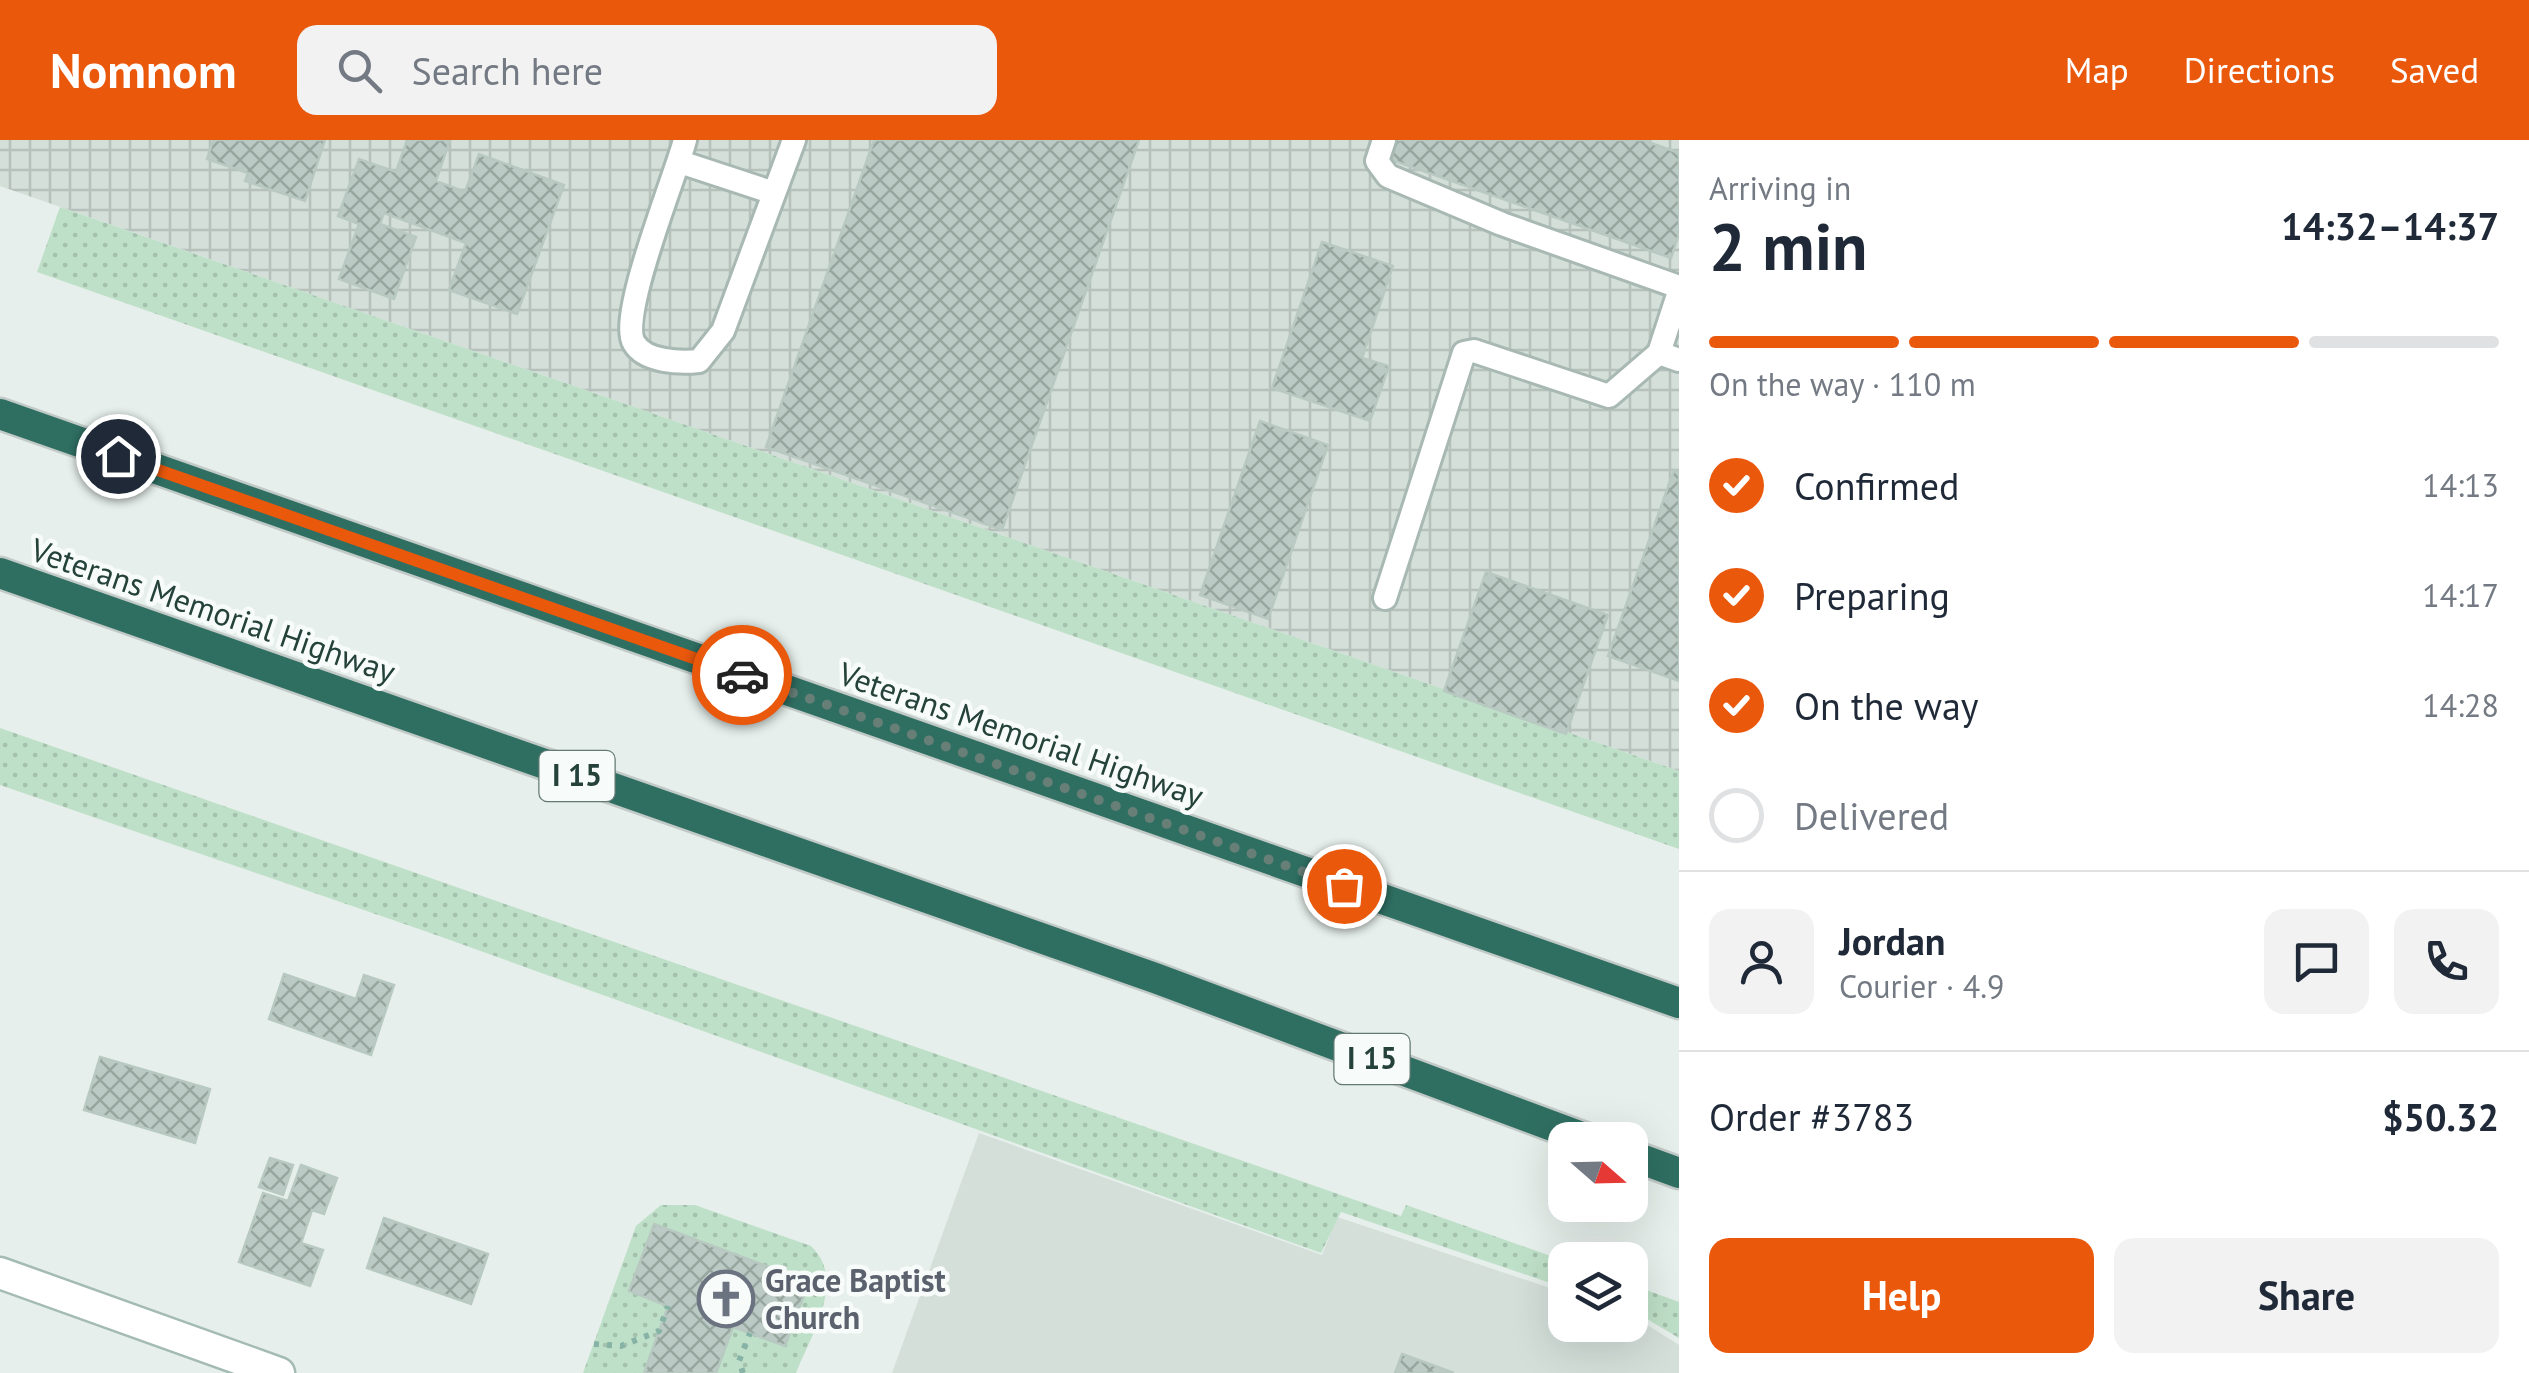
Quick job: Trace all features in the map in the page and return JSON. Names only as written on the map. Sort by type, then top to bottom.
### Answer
[{"type":"highway","name":"Veterans Memorial Highway","points":[[0,414],[1679,1003]]},
{"type":"highway","name":"Veterans Memorial Highway","points":[[0,574],[1155,978],[1548,1124]]},
{"type":"highway","points":[[1648,1162],[1679,1173]]},
{"type":"main road","points":[[0,1273],[279,1373]]},
{"type":"lane","points":[[774,193],[682,151],[630,310],[630,331],[643,353],[679,363],[698,361],[714,347],[774,193],[794,140]]},
{"type":"lane","points":[[1384,140],[1378,161],[1388,176],[1502,224],[1679,289],[1669,357],[1610,396],[1474,352],[1464,353],[1384,598]]},
{"type":"path","points":[[594,1344],[621,1346],[659,1332],[668,1306]]},
{"type":"path","points":[[743,1373],[739,1361],[750,1333]]},
{"type":"shaded area","points":[[0,140],[1679,140],[1679,771],[0,186]]},
{"type":"shaded area","points":[[979,1133],[1322,1255],[1337,1217],[1548,1287],[1548,1342],[1648,1342],[1648,1325],[1679,1345],[1679,1373],[892,1373]]},
{"type":"green space","points":[[60,207],[1679,771],[1679,849],[37,272]]},
{"type":"green space","points":[[0,728],[1401,1216],[1406,1205],[1548,1255],[1548,1282],[1341,1212],[1321,1253],[422,930],[0,785]]},
{"type":"green space","points":[[661,1205],[695,1205],[811,1246],[826,1275],[826,1291],[817,1325],[796,1373],[583,1373],[636,1226]]},
{"type":"green space","points":[[1648,1291],[1679,1302],[1679,1338],[1648,1320]]},
{"type":"building","points":[[213,140],[325,140],[305,201],[245,181],[248,173],[207,159]]},
{"type":"building","points":[[407,140],[450,140],[436,181],[465,192],[479,154],[564,185],[517,314],[449,290],[466,243],[384,213],[380,224],[416,237],[394,299],[339,279],[359,224],[338,216],[359,159],[396,172]]},
{"type":"building","points":[[874,140],[1139,140],[1002,530],[766,447]]},
{"type":"building","points":[[1396,140],[1643,140],[1679,153],[1679,234],[1671,258],[1389,159]]},
{"type":"building","points":[[1322,242],[1393,266],[1362,358],[1389,366],[1370,421],[1272,388]]},
{"type":"building","points":[[1260,421],[1328,445],[1268,619],[1200,595]]},
{"type":"building","points":[[1674,470],[1679,472],[1679,681],[1608,656]]},
{"type":"building","points":[[1486,572],[1608,615],[1566,734],[1444,691]]},
{"type":"building","points":[[284,974],[356,999],[364,975],[394,985],[371,1055],[269,1019]]},
{"type":"building","points":[[100,1057],[210,1089],[195,1143],[84,1110]]},
{"type":"building","points":[[270,1158],[293,1165],[283,1195],[259,1187]]},
{"type":"building","points":[[301,1165],[337,1178],[324,1214],[312,1210],[301,1243],[323,1250],[310,1286],[239,1262],[263,1193],[288,1201]]},
{"type":"building","points":[[384,1218],[488,1254],[471,1304],[367,1268]]},
{"type":"building","name":"Grace Baptist Church","points":[[654,1224],[809,1282],[785,1346],[733,1327],[716,1373],[644,1373],[668,1306],[629,1291]]},
{"type":"building","points":[[1402,1354],[1454,1373],[1395,1373]]},
{"type":"way so far","points":[[742,675],[1344,886]]},
{"type":"place","name":"Grace Baptist Church","points":[[726,1299]]},
{"type":"route","points":[[118,456],[742,675]]}]
